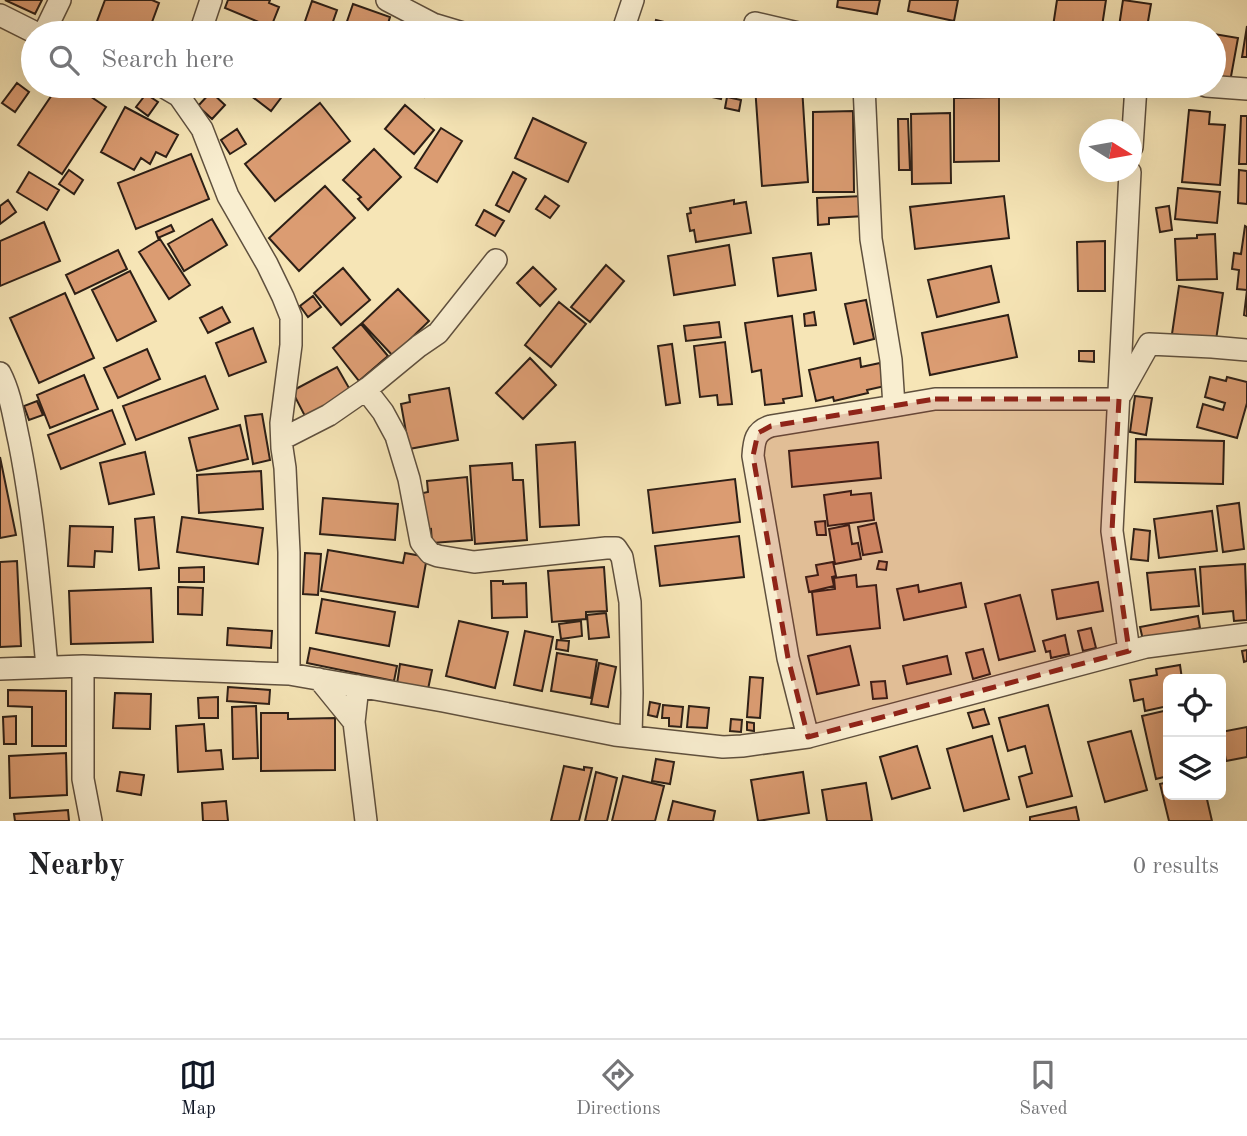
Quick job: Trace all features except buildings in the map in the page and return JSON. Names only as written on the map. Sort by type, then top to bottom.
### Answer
[{"type":"street","points":[[50,21],[60,0]]},
{"type":"street","points":[[204,21],[211,0]]},
{"type":"street","points":[[387,0],[427,21]]},
{"type":"street","points":[[626,21],[633,0]]},
{"type":"street","points":[[0,15],[21,26]]},
{"type":"street","points":[[1226,87],[1247,89]]},
{"type":"street","points":[[180,98],[202,129],[228,196],[267,264],[291,317],[291,345],[281,423],[289,552],[289,674]]},
{"type":"street","points":[[865,98],[871,239],[891,360],[894,406]]},
{"type":"street","points":[[1134,119],[1135,98]]},
{"type":"street","points":[[1129,651],[1112,531],[1130,182]]},
{"type":"street","points":[[282,439],[329,415],[366,390],[438,333],[496,260]]},
{"type":"street","points":[[1119,399],[1149,345],[1247,350]]},
{"type":"street","points":[[0,373],[10,401],[34,529],[47,667]]},
{"type":"street","points":[[366,390],[383,412],[396,436],[409,479],[421,542],[430,553],[474,562],[615,548],[622,557],[630,602],[631,737]]},
{"type":"street","points":[[808,737],[788,658],[753,456],[758,433],[771,426],[935,399],[1119,399]]},
{"type":"street","points":[[0,669],[83,666],[289,674],[631,737],[723,747],[808,737],[1146,647],[1247,634]]},
{"type":"street","points":[[83,666],[83,779],[91,821]]},
{"type":"street","points":[[318,679],[355,722]]},
{"type":"street","points":[[358,686],[355,722],[366,821]]},
{"type":"highlighted area","points":[[935,399],[1119,399],[1112,531],[1129,651],[808,737],[788,658],[753,456],[758,433],[771,426]]}]
